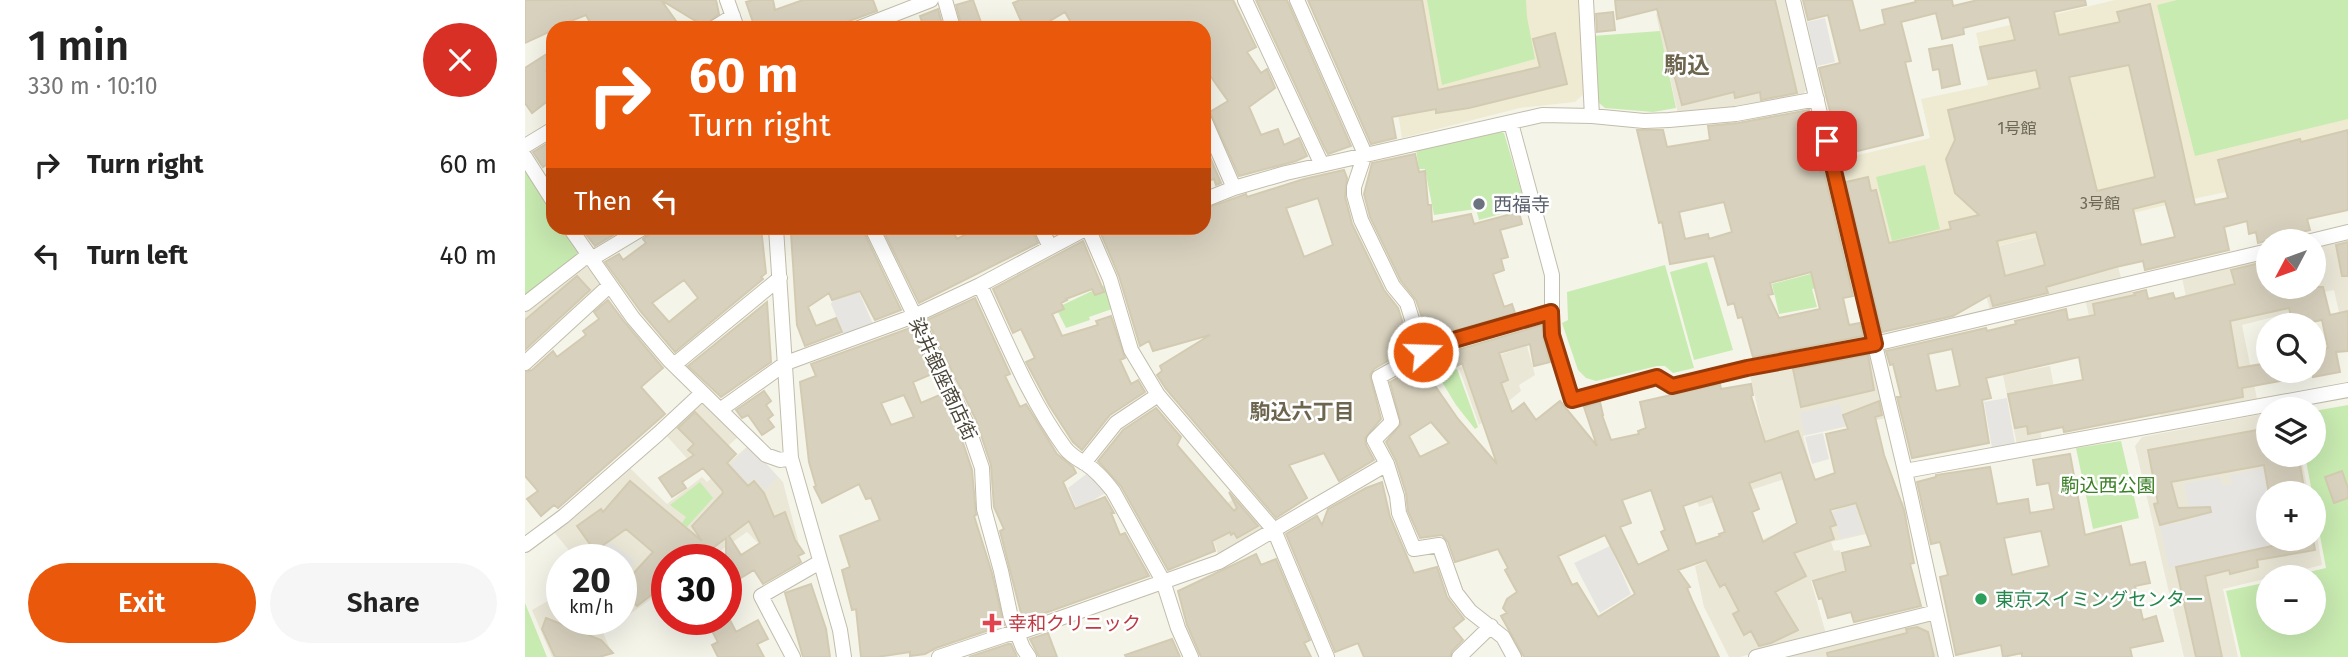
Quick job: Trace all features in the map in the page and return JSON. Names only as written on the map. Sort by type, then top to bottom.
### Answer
[{"type":"street","points":[[727,0],[735,21]]},
{"type":"street","points":[[877,21],[931,0]]},
{"type":"street","points":[[945,0],[951,21]]},
{"type":"street","points":[[1245,0],[1322,165]]},
{"type":"street","points":[[1297,0],[1365,154],[1354,195],[1361,220],[1393,286],[1407,303],[1423,352]]},
{"type":"street","points":[[1586,0],[1593,116]]},
{"type":"street","points":[[1793,0],[1905,471],[1946,657]]},
{"type":"street","points":[[1211,197],[1234,188],[1365,154],[1542,115],[1669,120],[1736,114],[1817,99]]},
{"type":"street","points":[[1511,123],[1552,275],[1552,335],[1572,400],[1657,377],[1672,386],[1747,368],[1875,344],[2256,254]]},
{"type":"street","points":[[525,146],[546,133]]},
{"type":"street","points":[[1211,135],[1234,188]]},
{"type":"street","points":[[525,157],[546,190]]},
{"type":"street","points":[[2326,238],[2348,232]]},
{"type":"street","points":[[575,235],[633,318],[674,365],[766,455],[780,460],[791,458]]},
{"type":"street","points":[[525,304],[583,259],[590,258],[631,235]]},
{"type":"street","points":[[777,235],[791,458],[840,630],[844,657]]},
{"type":"street","name":"染井銀座商店街","points":[[875,235],[967,424],[982,468],[988,529],[1016,633],[1029,657]]},
{"type":"street","points":[[1044,235],[1050,247]]},
{"type":"street","points":[[720,410],[786,363],[915,316],[1074,235]]},
{"type":"street","points":[[1091,235],[1110,279],[1131,350],[1159,396],[1273,530],[1327,657]]},
{"type":"street","points":[[674,365],[780,278]]},
{"type":"street","points":[[980,285],[1030,390],[1066,448],[1113,491],[1163,581],[1178,628],[1191,657]]},
{"type":"street","points":[[525,363],[609,286]]},
{"type":"street","points":[[1514,657],[1503,637],[1470,611],[1456,593],[1439,545],[1414,549],[1398,513],[1397,496],[1387,464],[1374,440],[1392,422],[1379,377],[1433,346],[1551,312]]},
{"type":"street","points":[[1905,471],[2348,390]]},
{"type":"street","points":[[525,545],[605,481],[702,393]]},
{"type":"street","points":[[1084,463],[1116,424],[1159,396]]},
{"type":"street","points":[[939,657],[1219,562],[1387,464]]},
{"type":"street","points":[[793,657],[761,596],[820,562]]},
{"type":"street","points":[[1756,657],[1936,612]]},
{"type":"street","points":[[1459,657],[1491,626]]},
{"type":"shaded area","points":[[1379,0],[1581,0],[1586,92],[1575,102],[1520,108],[1402,138]]},
{"type":"shaded area","points":[[1717,0],[1785,0],[1806,90],[1801,97],[1732,109],[1678,114],[1656,14]]},
{"type":"shaded area","points":[[2115,0],[2348,0],[2348,167],[2183,201],[1864,278],[1837,160],[1930,138],[1921,99],[1988,85],[1976,33]]},
{"type":"shaded area","points":[[1825,18],[1835,62],[1817,66],[1807,22]]},
{"type":"shaded area","points":[[2105,220],[2122,281],[1991,313],[1974,252]]},
{"type":"shaded area","points":[[2348,238],[2348,353],[2334,290],[2326,292],[2326,243]]},
{"type":"shaded area","points":[[2256,260],[2256,299],[2287,299],[2289,313],[2256,313],[2256,321],[2242,325],[2256,399],[2161,418],[2145,345],[2098,354],[2085,299],[2132,288],[2145,344],[2194,334],[2182,278]]},
{"type":"shaded area","points":[[582,262],[600,280],[600,284],[525,354],[525,306]]},
{"type":"shaded area","points":[[859,292],[873,324],[844,335],[831,304],[833,300]]},
{"type":"shaded area","points":[[1527,346],[1535,375],[1519,385],[1521,391],[1479,425],[1459,368]]},
{"type":"shaded area","points":[[1865,350],[1870,353],[1886,418],[1803,436],[1812,470],[1699,507],[1686,469],[1766,445],[1749,371]]},
{"type":"shaded area","points":[[2050,366],[2055,393],[2034,399],[2042,440],[2017,445],[2003,375]]},
{"type":"shaded area","points":[[2007,398],[2015,444],[1992,448],[1984,402]]},
{"type":"shaded area","points":[[706,402],[739,436],[699,472],[666,435],[700,403]]},
{"type":"shaded area","points":[[1840,404],[1845,426],[1805,435],[1800,413]]},
{"type":"shaded area","points":[[2256,415],[2256,467],[2303,467],[2306,481],[2256,481],[2256,551],[2320,551],[2322,565],[2256,565],[2256,581],[2223,589],[2238,657],[2184,657],[2135,446],[2142,437]]},
{"type":"shaded area","points":[[1823,433],[1829,459],[1812,464],[1805,437]]},
{"type":"shaded area","points":[[749,445],[783,482],[799,544],[774,559],[747,532],[730,544],[651,544],[651,599],[637,609],[637,544],[564,544],[554,532],[630,468],[667,504],[702,477],[707,482]]},
{"type":"shaded area","points":[[750,446],[778,477],[765,490],[754,478],[747,484],[730,464]]},
{"type":"shaded area","points":[[2263,468],[2266,481],[2256,481],[2256,549],[2169,568],[2160,526],[2192,520],[2184,484],[2220,477],[2223,486],[2232,484],[2230,475]]},
{"type":"shaded area","points":[[1089,472],[1107,492],[1077,510],[1068,488]]},
{"type":"shaded area","points":[[1238,496],[1264,526],[1263,530],[1219,556],[1205,518]]},
{"type":"shaded area","points":[[1904,501],[1907,519],[1905,525],[1831,542],[1834,551],[1840,550],[1845,570],[1811,581],[1826,634],[1740,657],[1729,657],[1704,607],[1695,566],[1856,502],[1861,515]]},
{"type":"shaded area","points":[[1855,505],[1863,532],[1841,539],[1833,512]]},
{"type":"shaded area","points":[[1610,546],[1631,594],[1600,613],[1574,563]]},
{"type":"shaded area","points":[[546,602],[546,635],[604,635],[612,654],[601,657],[552,657],[532,610]]},
{"type":"shaded area","points":[[1923,619],[1931,623],[1939,657],[1779,657]]},
{"type":"green space","points":[[1427,0],[1526,0],[1535,59],[1442,85]]},
{"type":"green space","points":[[2177,0],[2348,0],[2348,119],[2195,156],[2157,5]]},
{"type":"green space","points":[[1660,31],[1676,108],[1653,112],[1605,108],[1599,103],[1592,36]]},
{"type":"green space","points":[[1504,133],[1526,207],[1479,220],[1476,209],[1434,215],[1425,169],[1419,169],[1416,150]]},
{"type":"green space","points":[[1925,165],[1940,229],[1892,241],[1876,177]]},
{"type":"green space","points":[[525,170],[546,202],[546,235],[568,235],[582,256],[525,299]]},
{"type":"green space","points":[[1707,262],[1733,350],[1694,360],[1670,272]]},
{"type":"green space","points":[[1848,264],[1852,279],[1812,289],[1817,307],[1779,314],[1772,284]]},
{"type":"green space","points":[[1665,265],[1694,368],[1673,373],[1665,366],[1657,366],[1596,381],[1586,378],[1578,370],[1562,323],[1568,320],[1567,292]]},
{"type":"green space","points":[[1107,284],[1115,308],[1066,328],[1056,308]]},
{"type":"green space","points":[[1457,369],[1478,427],[1475,429],[1439,377]]},
{"type":"green space","points":[[2348,405],[2348,657],[2241,657],[2226,591],[2256,585],[2256,635],[2326,635],[2326,565],[2323,551],[2326,551],[2326,481],[2310,481],[2307,467],[2326,467],[2326,409]]},
{"type":"green space","name":"駒込西公園","points":[[2121,441],[2139,518],[2093,529],[2076,448]]},
{"type":"green space","points":[[700,482],[713,498],[687,527],[682,523],[686,517],[670,505]]},
{"type":"green space","points":[[525,603],[547,657],[525,657]]},
{"type":"building","points":[[525,0],[661,0],[676,21],[589,21],[586,15],[571,21],[546,21],[546,33],[525,43]]},
{"type":"building","points":[[661,0],[716,0],[719,14],[710,21],[696,21]]},
{"type":"building","points":[[773,0],[775,10],[803,0],[873,0],[877,11],[849,21],[753,21],[746,2]]},
{"type":"building","points":[[973,0],[980,21],[960,21],[956,5]]},
{"type":"building","points":[[1020,0],[1233,0],[1256,47],[1247,52],[1261,73],[1267,69],[1275,88],[1249,107],[1261,135],[1278,129],[1284,145],[1299,138],[1307,156],[1239,176],[1211,114],[1211,111],[1228,101],[1211,77],[1211,21],[1070,21],[1065,12],[1050,21],[1021,21],[1013,3]]},
{"type":"building","points":[[1256,0],[1287,0],[1351,146],[1328,154]]},
{"type":"building","points":[[1308,0],[1422,0],[1438,90],[1540,67],[1533,39],[1555,33],[1567,84],[1469,108],[1436,113],[1436,109],[1392,117],[1396,138],[1371,144]]},
{"type":"building","points":[[1615,0],[1775,0],[1797,93],[1761,100],[1760,92],[1735,98],[1734,92],[1682,105],[1657,9],[1617,19]]},
{"type":"building","points":[[1803,0],[1852,0],[1860,31],[1885,24],[1882,10],[1916,2],[1915,0],[1952,0],[1953,6],[1978,0],[2085,0],[2086,5],[2054,12],[2059,35],[2120,22],[2117,12],[2150,4],[2195,205],[2228,198],[2218,160],[2348,130],[2348,210],[2307,219],[2310,229],[2256,229],[2256,232],[2249,234],[2247,221],[2224,227],[2229,250],[2145,270],[2143,261],[2116,267],[2046,287],[2048,293],[1993,306],[1990,295],[1953,316],[1882,332],[1846,182],[1868,177],[1871,191],[1876,190],[1889,243],[1951,229],[1949,222],[1979,215],[1955,193],[1946,159],[1955,140],[1948,110],[2040,88],[2036,70],[1988,79],[1980,47],[2015,40],[2009,17],[1963,28],[1964,34],[1942,39],[1936,13],[1901,22],[1911,61],[1905,62],[1923,135],[1841,155],[1819,68],[1840,63],[1828,15],[1808,20]],"holes":[[[2129,65],[2155,177],[2097,191],[2069,77]],[[2165,201],[2175,237],[2141,245],[2133,209]],[[2036,232],[2045,265],[2005,276],[1997,241]]]},
{"type":"building","points":[[938,9],[941,21],[922,21],[920,16]]},
{"type":"building","points":[[1613,12],[1615,30],[1597,32],[1596,14]]},
{"type":"building","points":[[1952,45],[1960,84],[1942,88],[1939,69],[1933,70],[1929,49]]},
{"type":"building","points":[[546,54],[546,102],[532,113],[525,103],[525,68]]},
{"type":"building","points":[[1809,110],[1815,136],[1811,137],[1820,172],[1824,172],[1853,296],[1843,298],[1849,325],[1860,323],[1863,336],[1753,357],[1742,317],[1738,318],[1734,303],[1728,305],[1714,256],[1670,264],[1662,222],[1659,223],[1637,130],[1663,130],[1667,147],[1710,140],[1708,126]],"holes":[[[1724,202],[1732,232],[1709,239],[1708,234],[1685,239],[1679,212]],[[1811,272],[1820,309],[1779,318],[1768,295],[1773,294],[1770,283]]]},
{"type":"building","points":[[546,144],[546,165],[543,167],[533,152]]},
{"type":"building","points":[[1415,154],[1419,172],[1425,171],[1432,222],[1471,214],[1474,224],[1519,212],[1522,224],[1500,230],[1508,257],[1501,259],[1504,270],[1493,274],[1504,307],[1512,304],[1515,313],[1429,338],[1416,300],[1401,281],[1370,217],[1364,194],[1372,163]]},
{"type":"building","points":[[1211,159],[1221,183],[1216,185],[1214,179],[1211,180]]},
{"type":"building","points":[[1344,170],[1347,178],[1345,197],[1352,224],[1384,290],[1398,308],[1406,333],[1390,341],[1396,356],[1374,369],[1370,375],[1381,419],[1365,438],[1374,460],[1339,481],[1324,453],[1289,465],[1307,498],[1276,518],[1157,375],[1162,371],[1160,366],[1210,335],[1153,351],[1149,341],[1140,346],[1119,276],[1101,235],[1211,235],[1211,206],[1246,194],[1247,197]],"holes":[[[1318,198],[1333,245],[1304,257],[1286,208]]]},
{"type":"building","points":[[586,235],[613,235],[595,246]]},
{"type":"building","points":[[648,235],[762,235],[766,273],[761,277],[763,279],[675,352],[641,312],[605,262],[619,254],[623,260],[646,243],[643,239]],"holes":[[[684,280],[698,298],[669,322],[652,303]]]},
{"type":"building","points":[[791,235],[865,235],[901,310],[875,320],[860,291],[832,300],[829,293],[808,307],[816,326],[836,318],[842,332],[805,346],[797,325]]},
{"type":"building","points":[[885,235],[955,235],[957,239],[965,235],[1034,235],[1038,243],[919,303]]},
{"type":"building","points":[[1083,241],[1104,292],[1095,295],[1092,289],[1066,299],[1061,303],[1064,309],[1052,314],[1062,336],[1098,325],[1096,321],[1111,316],[1125,358],[1120,360],[1131,384],[1138,380],[1145,392],[1110,415],[1082,450],[1073,442],[1049,405],[1026,362],[1035,358],[1021,329],[1013,333],[993,289]]},
{"type":"building","points":[[2348,242],[2348,276],[2342,276],[2336,245]]},
{"type":"building","points":[[2256,264],[2256,299],[2326,299],[2330,315],[2348,311],[2348,351],[2336,352],[2340,372],[2326,375],[2326,313],[2290,313],[2289,308],[2256,313],[2256,315],[2230,321],[2238,368],[2256,365],[2256,383],[2269,383],[2242,388],[2243,397],[2064,432],[2063,427],[2028,434],[2027,426],[2015,428],[2008,394],[2083,380],[2079,357],[1986,378],[1991,398],[1982,400],[1989,443],[1912,458],[1897,397],[1901,397],[1893,364],[1890,365],[1886,351],[1986,328],[1987,331],[2016,324],[2015,321],[2066,309],[2068,320],[2095,315],[2093,304],[2146,290],[2148,299],[2173,293],[2175,299],[2235,284],[2231,270]],"holes":[[[1952,349],[1960,386],[1936,391],[1928,354]]]},
{"type":"building","points":[[577,276],[590,290],[525,350],[525,320]]},
{"type":"building","points":[[975,298],[1010,374],[1005,376],[1020,407],[1026,404],[1057,454],[1073,467],[1076,473],[1063,482],[1075,509],[1105,497],[1114,513],[1111,513],[1120,535],[1125,533],[1149,576],[1023,621],[1000,531],[1004,529],[994,507],[991,465],[976,420],[927,320]]},
{"type":"building","points":[[608,300],[663,368],[641,387],[665,414],[558,508],[554,505],[541,516],[527,499],[538,491],[525,476],[525,372],[532,370],[553,351],[557,357],[586,335],[583,331],[599,319],[594,312]]},
{"type":"building","points":[[767,302],[771,362],[721,397],[688,366]]},
{"type":"building","points":[[1542,325],[1550,362],[1534,366],[1530,344],[1499,353],[1508,380],[1501,383],[1512,412],[1524,403],[1536,420],[1560,401],[1597,446],[1584,407],[1600,402],[1611,440],[1639,434],[1638,431],[1646,428],[1640,402],[1720,384],[1721,389],[1751,384],[1751,396],[1765,442],[1798,431],[1815,480],[1835,473],[1826,434],[1848,429],[1843,415],[1879,401],[1882,415],[1875,417],[1884,455],[1904,510],[1914,563],[1910,564],[1921,606],[1854,622],[1851,612],[1828,618],[1813,581],[1846,571],[1842,553],[1871,546],[1856,503],[1830,510],[1836,525],[1830,527],[1834,539],[1794,553],[1806,576],[1775,592],[1798,630],[1771,643],[1759,646],[1751,631],[1744,635],[1733,614],[1739,611],[1725,584],[1720,587],[1706,560],[1678,570],[1690,587],[1687,588],[1719,657],[1524,657],[1501,616],[1507,613],[1503,608],[1507,599],[1517,592],[1498,549],[1455,562],[1448,542],[1442,535],[1420,538],[1408,511],[1406,493],[1396,461],[1386,442],[1401,424],[1390,382],[1437,356]],"holes":[[[1462,363],[1497,464],[1458,419],[1431,380]],[[1431,422],[1449,443],[1420,457],[1409,436]],[[1781,472],[1797,523],[1763,542],[1752,512],[1759,509],[1749,483]],[[1651,490],[1665,530],[1661,532],[1669,550],[1638,565],[1620,527],[1631,523],[1622,500]],[[1712,496],[1725,532],[1696,544],[1683,506]],[[1605,535],[1635,594],[1598,617],[1577,583],[1572,585],[1558,556]]]},
{"type":"building","points":[[910,328],[932,374],[913,382],[921,403],[942,394],[958,428],[972,470],[974,516],[992,573],[1004,625],[925,654],[910,656],[910,652],[861,657],[856,609],[852,610],[842,570],[850,567],[840,536],[880,520],[871,498],[866,499],[859,484],[822,503],[814,487],[816,486],[809,462],[800,382],[816,376],[811,364]],"holes":[[[904,395],[914,417],[891,425],[881,403]]]},
{"type":"building","points":[[1868,355],[1874,390],[1801,407],[1793,369]]},
{"type":"building","points":[[764,391],[771,401],[766,405],[773,415],[768,419],[774,427],[762,435],[748,415],[742,418],[736,410]]},
{"type":"building","points":[[1156,408],[1181,437],[1177,445],[1234,511],[1237,508],[1229,492],[1258,526],[1237,538],[1230,532],[1212,541],[1215,551],[1168,570],[1121,486],[1098,461],[1123,430]]},
{"type":"building","points":[[695,412],[736,454],[727,463],[748,486],[754,481],[764,493],[774,517],[785,512],[795,540],[804,553],[798,556],[801,562],[763,584],[754,570],[742,577],[742,554],[760,543],[749,521],[729,536],[734,544],[726,544],[726,538],[718,544],[651,544],[651,550],[626,529],[605,544],[590,544],[577,526],[601,509],[603,512],[630,481],[702,541],[692,526],[723,493],[722,490],[703,468],[682,482],[686,488],[672,497],[659,478],[694,455],[688,450],[694,444],[678,428]]},
{"type":"building","points":[[2256,430],[2256,466],[2171,482],[2178,508],[2210,507],[2211,512],[2160,525],[2154,504],[2158,503],[2148,450]]},
{"type":"building","points":[[2070,454],[2085,535],[2121,526],[2130,565],[2145,562],[2150,583],[2135,586],[2143,620],[2156,616],[2163,641],[2130,648],[2132,657],[2022,657],[2022,653],[2003,657],[2001,645],[1956,655],[1940,577],[1948,575],[1940,542],[1931,544],[1917,482],[1936,475],[1990,467],[1997,504],[2028,499],[2030,513],[2054,509],[2049,483],[2037,485],[2033,460]],"holes":[[[2041,531],[2049,566],[2012,575],[2004,538]]]},
{"type":"building","points":[[2264,467],[2300,467],[2303,481],[2267,481]]},
{"type":"building","points":[[2342,471],[2348,488],[2348,498],[2334,503],[2325,477]]},
{"type":"building","points":[[1382,482],[1390,517],[1414,573],[1437,567],[1447,597],[1464,619],[1453,628],[1463,640],[1450,657],[1364,657],[1358,643],[1335,652],[1286,534],[1317,516],[1322,525],[1328,509]]},
{"type":"building","points":[[2256,549],[2309,551],[2257,560],[2256,568],[2230,574],[2229,570],[2205,576],[2222,657],[2196,657],[2176,567]]},
{"type":"building","points":[[651,554],[651,595],[637,606],[637,570]]},
{"type":"building","points":[[1256,554],[1261,565],[1276,559],[1310,640],[1304,643],[1311,657],[1201,657],[1187,625],[1178,591]]},
{"type":"building","points":[[811,584],[826,629],[830,657],[803,657],[785,593]]},
{"type":"building","points":[[546,618],[546,635],[588,635],[601,640],[613,653],[599,657],[555,657],[542,629]]},
{"type":"building","points":[[758,620],[768,639],[757,644],[764,657],[718,657],[712,645],[718,642],[714,635],[742,635],[742,629]]},
{"type":"building","points":[[1917,627],[1928,632],[1934,657],[1828,657],[1827,653],[1907,633],[1906,629]]},
{"type":"building","points":[[1048,633],[1057,657],[1039,657],[1030,639]]},
{"type":"building","points":[[1172,639],[1180,657],[1125,655]]},
{"type":"building","points":[[1008,644],[1011,644],[1017,657],[969,657]]},
{"type":"place","name":"西福寺","points":[[1479,204]]},
{"type":"place","name":"東京スイミングセンター","points":[[1981,599]]},
{"type":"place","name":"幸和クリニック","points":[[992,623]]},
{"type":"district","name":"駒込","points":[[1687,65]]},
{"type":"district","name":"駒込六丁目","points":[[1302,412]]},
{"type":"route","points":[[1423,352],[1433,346],[1551,312],[1552,335],[1572,400],[1657,377],[1672,386],[1747,368],[1875,344],[1827,141]]}]
